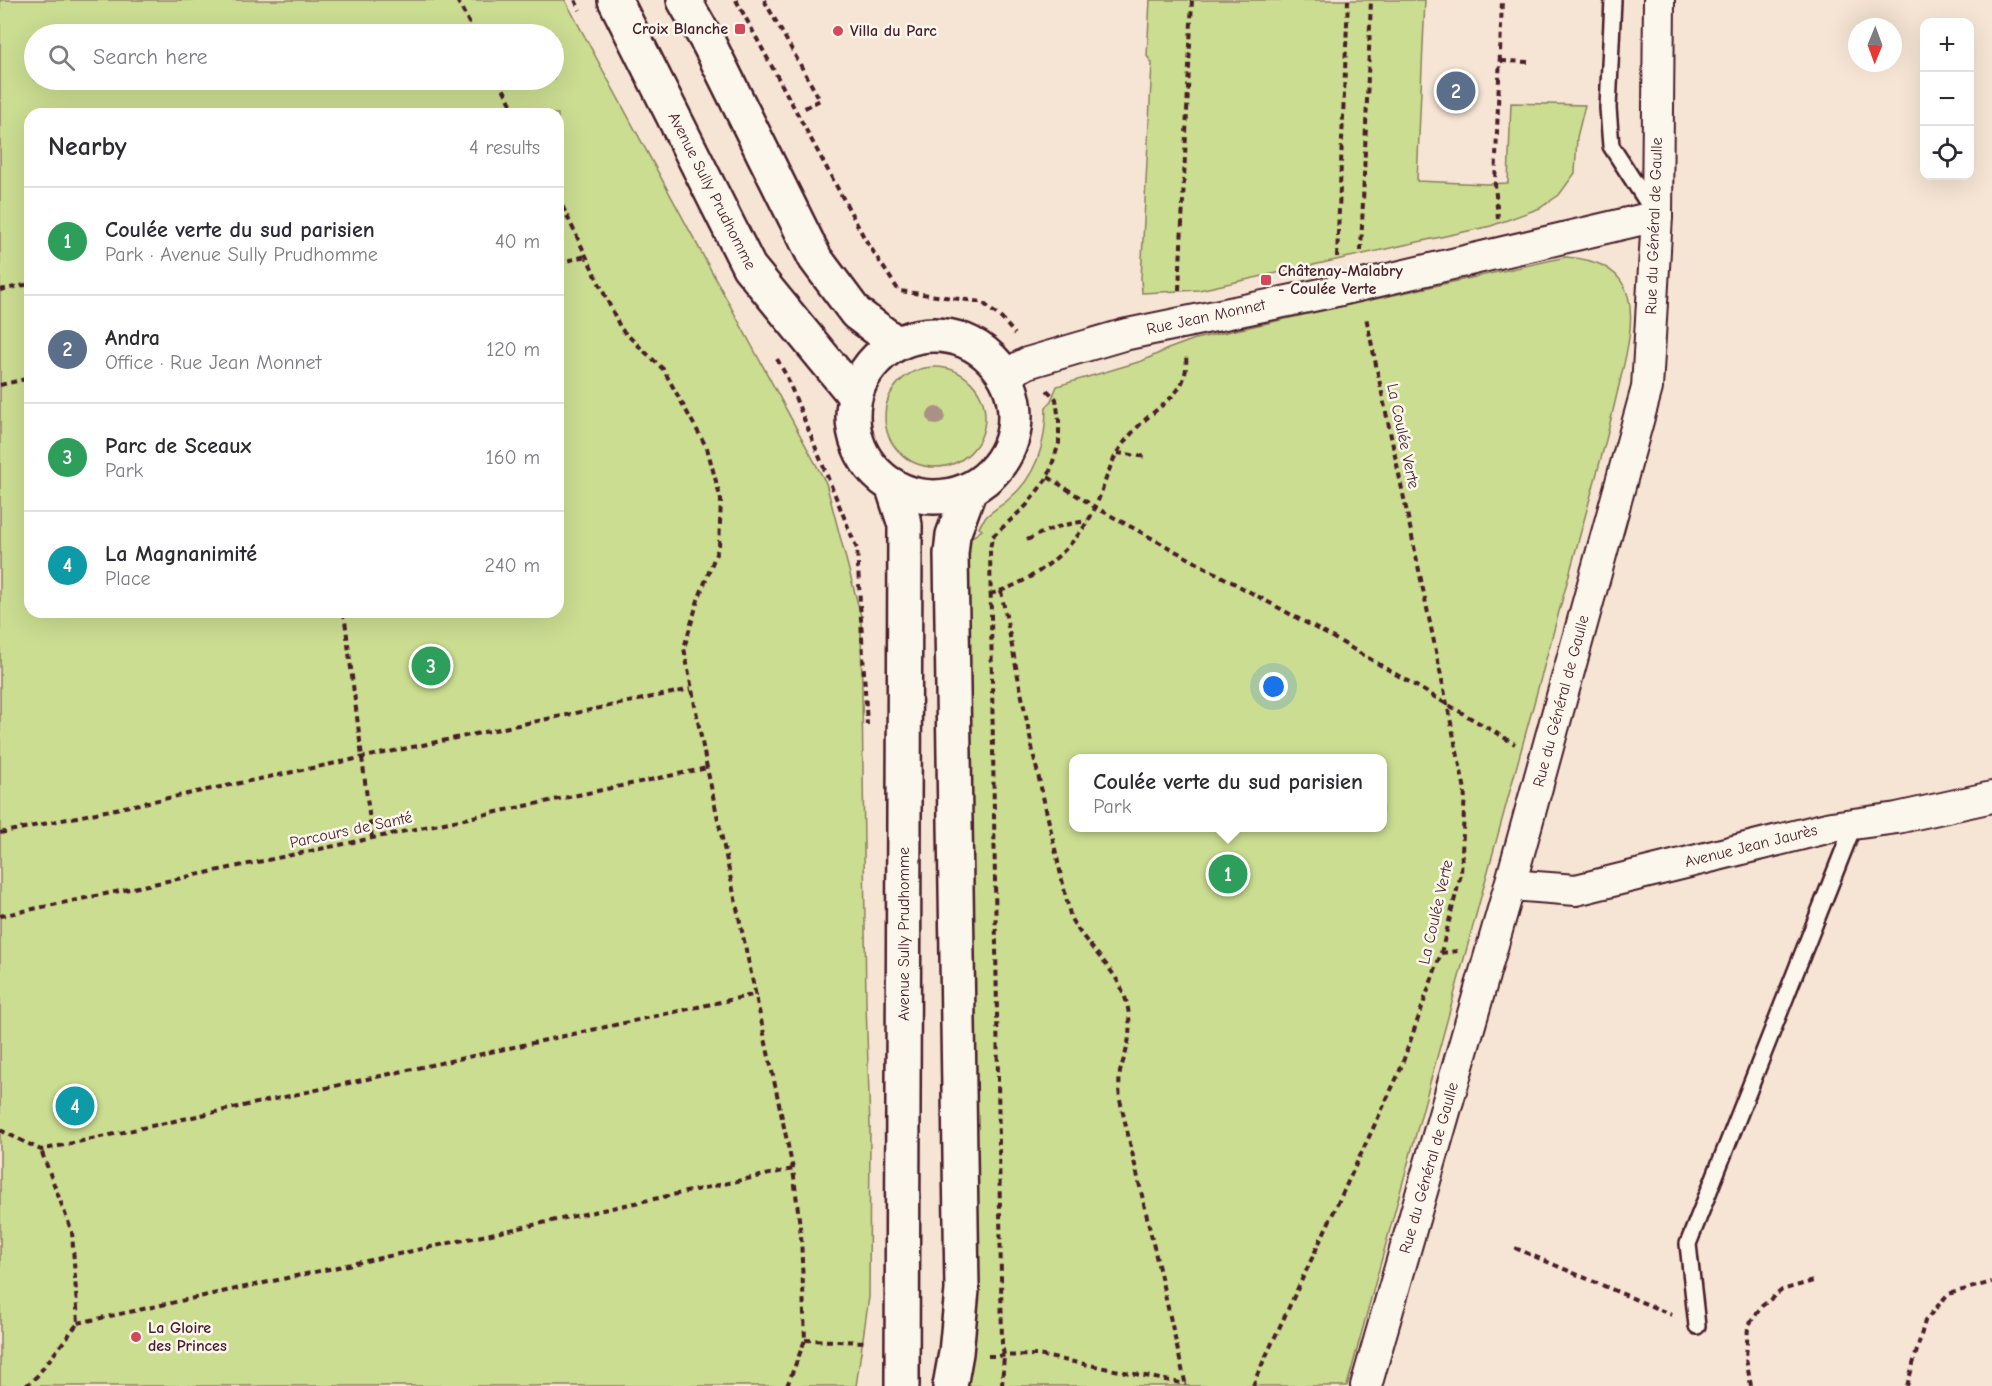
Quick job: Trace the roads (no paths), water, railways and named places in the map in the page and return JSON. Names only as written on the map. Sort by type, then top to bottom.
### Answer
[{"type":"main road","name":"Avenue Sully Prudhomme","points":[[615,0],[749,267],[854,395]]},
{"type":"main road","points":[[684,0],[709,44],[815,258],[856,313],[896,344]]},
{"type":"main road","points":[[934,335],[970,342],[989,355],[1005,375],[1016,411],[1009,448],[992,473],[970,489],[960,493],[931,497],[902,490],[875,472],[862,454],[854,431],[854,395],[864,374],[877,357],[896,344],[914,337],[934,335]]},
{"type":"main road","name":"Avenue Sully Prudhomme","points":[[892,485],[905,525],[902,1386]]},
{"type":"main road","points":[[950,1386],[956,1353],[962,1290],[951,554],[953,535],[970,489]]},
{"type":"street","name":"Rue du Général de Gaulle","points":[[1366,1386],[1510,885],[1647,388],[1657,216],[1659,0]]},
{"type":"street","name":"Rue Jean Monnet","points":[[1005,375],[1028,363],[1123,335],[1341,290],[1657,216]]},
{"type":"street","name":"Avenue Jean Jaurès","points":[[1510,885],[1576,890],[1831,827],[1897,818],[1992,797]]},
{"type":"lane","points":[[1613,0],[1608,108],[1611,146],[1657,216]]},
{"type":"lane","points":[[1697,1326],[1688,1244],[1854,824]]},
{"type":"place","name":"Croix Blanche","points":[[740,29]]},
{"type":"place","name":"Villa du Parc","points":[[838,31]]},
{"type":"place","name":"Andra","points":[[1456,91]]},
{"type":"place","name":"Châtenay-Malabry - Coulée Verte","points":[[1266,280]]},
{"type":"place","name":"Parc de Sceaux","points":[[431,666]]},
{"type":"place","name":"Coulée verte du sud parisien","points":[[1228,874]]},
{"type":"place","name":"La Magnanimité","points":[[75,1106]]},
{"type":"place","name":"La Gloire des Princes","points":[[136,1337]]}]
